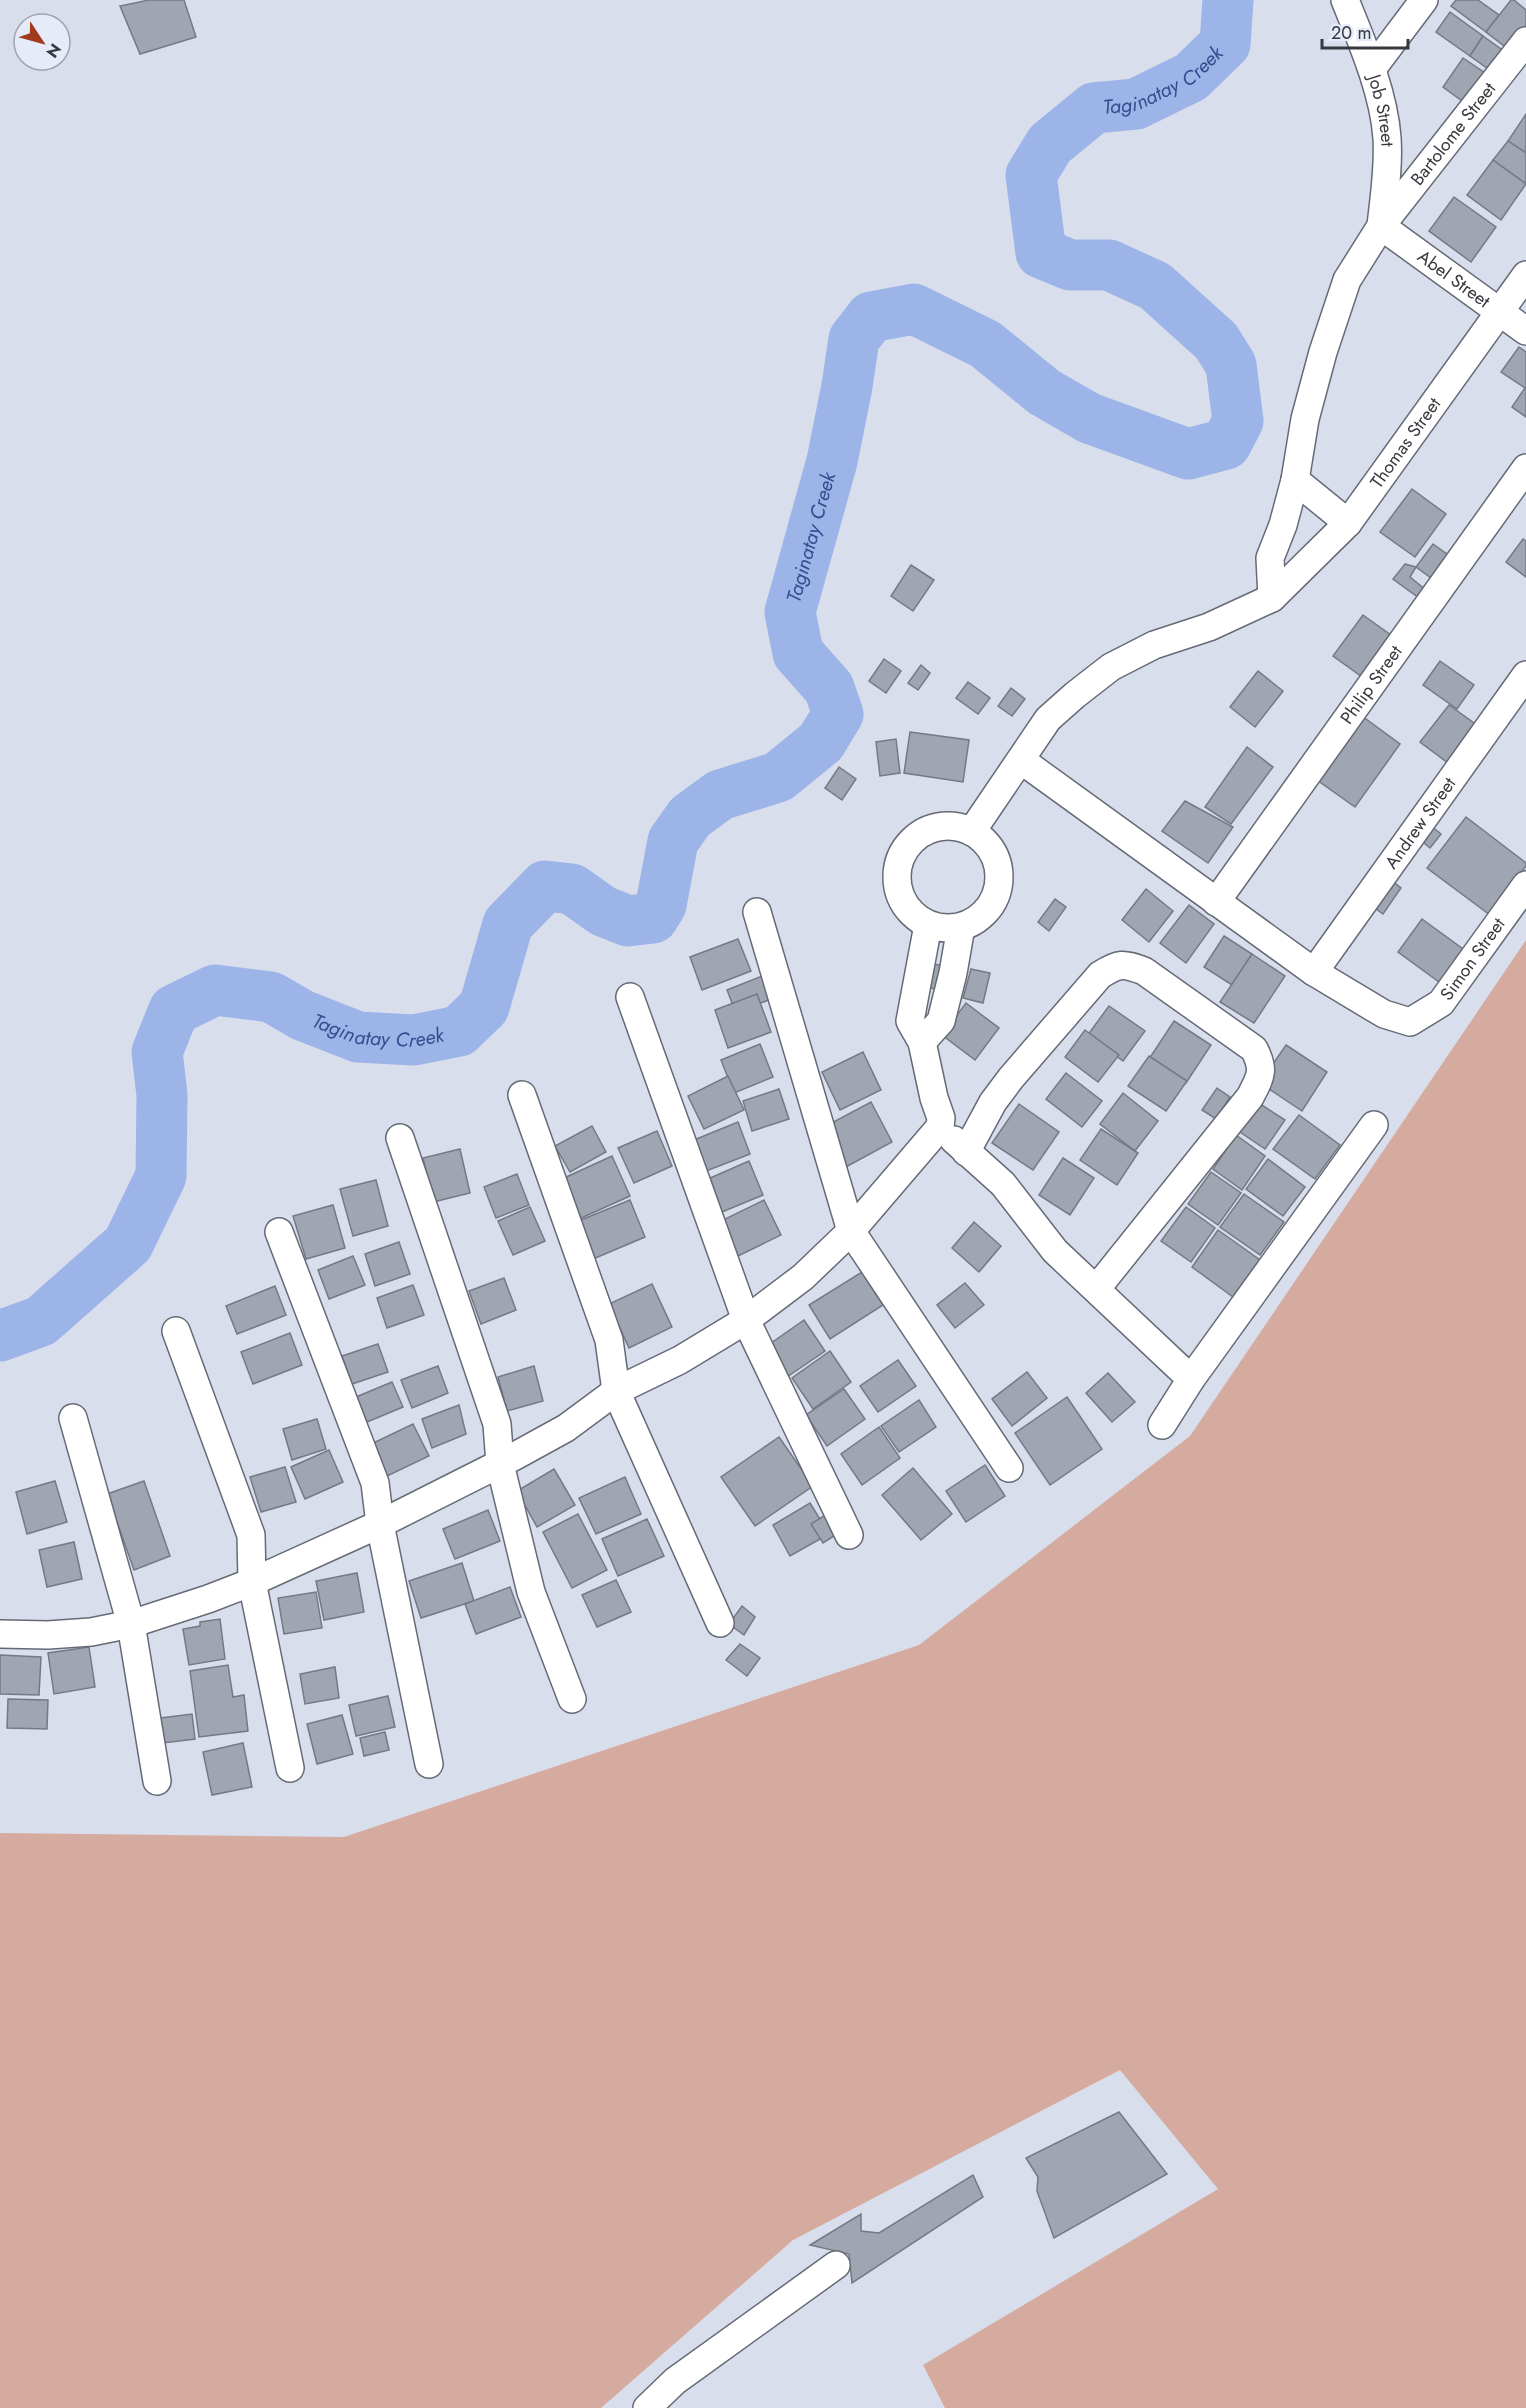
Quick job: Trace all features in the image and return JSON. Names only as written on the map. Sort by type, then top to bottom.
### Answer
[{"type":"street","name":"Job Street","points":[[1345,0],[1372,69],[1387,136],[1388,164],[1381,226]]},
{"type":"street","points":[[1372,69],[1424,0]]},
{"type":"street","name":"Bartolome Street","points":[[1272,598],[1270,558],[1283,525],[1295,480],[1308,408],[1323,352],[1347,279],[1381,226],[1526,41]]},
{"type":"street","name":"Abel Street","points":[[1381,226],[1526,331]]},
{"type":"street","name":"Thomas Street","points":[[1272,598],[1348,522],[1526,274]]},
{"type":"street","name":"Philip Street","points":[[1216,902],[1526,468]]},
{"type":"street","points":[[1295,480],[1348,522]]},
{"type":"street","points":[[972,831],[1048,719],[1111,667],[1154,645],[1209,627],[1272,598]]},
{"type":"street","name":"Andrew Street","points":[[1314,972],[1526,675]]},
{"type":"street","points":[[1021,760],[1314,972]]},
{"type":"street","points":[[940,826],[957,826],[972,831],[986,842],[995,857],[999,874],[997,891],[989,907],[977,919],[961,927],[944,928],[928,925],[903,903],[897,887],[897,871],[901,855],[911,841],[924,831],[940,826]]},
{"type":"street","name":"Simon Street","points":[[1314,972],[1384,1014],[1410,1022],[1441,1003],[1526,885]]},
{"type":"street","points":[[757,912],[851,1231],[1009,1468]]},
{"type":"street","points":[[0,1634],[48,1635],[91,1632],[131,1624],[252,1582],[380,1524],[566,1428],[616,1390],[680,1360],[746,1320],[803,1277],[851,1231],[940,1127],[941,1118],[934,1098],[922,1041],[910,1021],[928,925]]},
{"type":"street","points":[[922,1041],[941,1021],[961,927]]},
{"type":"street","points":[[966,1152],[993,1102],[1011,1078],[1100,975],[1115,965],[1128,964],[1144,971],[1254,1049],[1261,1064],[1260,1078],[1250,1096],[1097,1288]]},
{"type":"street","points":[[630,997],[746,1320],[849,1535]]},
{"type":"street","points":[[522,1095],[609,1340],[616,1390],[720,1623]]},
{"type":"street","points":[[1161,1425],[1191,1379],[1374,1125]]},
{"type":"street","points":[[940,1127],[1004,1184],[1055,1251],[1097,1288],[1191,1379]]},
{"type":"street","points":[[400,1138],[497,1424],[500,1464],[531,1592],[572,1699]]},
{"type":"street","points":[[279,1232],[375,1483],[380,1524],[429,1764]]},
{"type":"street","points":[[176,1331],[251,1535],[252,1582],[290,1768]]},
{"type":"street","points":[[73,1418],[131,1624],[157,1781]]},
{"type":"street","points":[[647,2408],[675,2381],[836,2265]]},
{"type":"shaded area","points":[[1526,940],[1526,2408],[945,2408],[923,2365],[1218,2189],[1120,2070],[793,2240],[601,2408],[0,2408],[0,1833],[344,1837],[919,1645],[1190,1436]]},
{"type":"building","points":[[149,0],[184,0],[196,37],[140,54],[120,6]]},
{"type":"building","points":[[1456,0],[1478,0],[1499,15],[1486,32],[1451,6]]},
{"type":"building","points":[[1511,0],[1526,10],[1526,33],[1512,52],[1486,32]]},
{"type":"building","points":[[1450,12],[1483,36],[1470,56],[1436,32]]},
{"type":"building","points":[[1483,36],[1508,54],[1494,73],[1470,56]]},
{"type":"building","points":[[1463,58],[1494,79],[1473,109],[1443,87]]},
{"type":"building","points":[[1526,114],[1526,153],[1508,141]]},
{"type":"building","points":[[1508,141],[1526,153],[1526,184],[1493,160]]},
{"type":"building","points":[[1493,160],[1526,184],[1501,220],[1467,195]]},
{"type":"building","points":[[1454,197],[1496,227],[1471,262],[1429,231]]},
{"type":"building","points":[[1519,347],[1526,352],[1526,417],[1512,407],[1525,388],[1501,372]]},
{"type":"building","points":[[1412,489],[1446,514],[1415,557],[1380,532]]},
{"type":"building","points":[[1523,539],[1526,541],[1526,577],[1506,562]]},
{"type":"building","points":[[1433,544],[1454,559],[1438,583],[1416,567]]},
{"type":"building","points":[[1405,564],[1416,567],[1410,577],[1426,590],[1419,598],[1393,579]]},
{"type":"building","points":[[911,565],[934,580],[913,611],[891,596]]},
{"type":"building","points":[[1363,615],[1395,638],[1365,679],[1333,656]]},
{"type":"building","points":[[884,659],[901,671],[886,693],[869,681]]},
{"type":"building","points":[[1440,661],[1474,685],[1457,709],[1423,685]]},
{"type":"building","points":[[921,665],[930,673],[918,690],[908,683]]},
{"type":"building","points":[[1258,671],[1283,691],[1255,727],[1230,707]]},
{"type":"building","points":[[968,682],[990,698],[978,714],[956,698]]},
{"type":"building","points":[[1011,688],[1025,699],[1012,716],[998,706]]},
{"type":"building","points":[[1449,705],[1481,728],[1452,766],[1420,742]]},
{"type":"building","points":[[1362,716],[1400,744],[1355,807],[1317,780]]},
{"type":"building","points":[[910,732],[969,740],[963,782],[904,773]]},
{"type":"building","points":[[896,739],[900,773],[880,776],[876,742]]},
{"type":"building","points":[[1247,747],[1273,767],[1231,824],[1205,807]]},
{"type":"building","points":[[839,767],[856,779],[842,800],[825,788]]},
{"type":"building","points":[[1185,801],[1233,827],[1208,863],[1162,831]]},
{"type":"building","points":[[1466,817],[1526,863],[1490,915],[1427,868]]},
{"type":"building","points":[[1430,825],[1441,834],[1430,848],[1419,839]]},
{"type":"building","points":[[1387,877],[1401,888],[1383,914],[1368,903]]},
{"type":"building","points":[[1146,889],[1173,911],[1149,942],[1122,920]]},
{"type":"building","points":[[1055,899],[1066,907],[1049,931],[1038,922]]},
{"type":"building","points":[[1189,905],[1214,924],[1186,963],[1160,943]]},
{"type":"building","points":[[1422,919],[1463,949],[1439,982],[1398,952]]},
{"type":"building","points":[[1224,936],[1252,954],[1232,985],[1204,967]]},
{"type":"building","points":[[738,939],[751,971],[702,990],[690,957]]},
{"type":"building","points":[[1252,954],[1285,976],[1254,1023],[1220,1002]]},
{"type":"building","points":[[925,962],[949,967],[945,991],[921,986]]},
{"type":"building","points":[[971,969],[990,973],[983,1003],[963,998]]},
{"type":"building","points":[[767,974],[776,997],[736,1013],[727,990]]},
{"type":"building","points":[[757,994],[771,1032],[728,1048],[715,1010]]},
{"type":"building","points":[[966,1003],[999,1028],[975,1060],[942,1035]]},
{"type":"building","points":[[1109,1006],[1145,1031],[1123,1061],[1087,1036]]},
{"type":"building","points":[[1174,1021],[1211,1045],[1186,1083],[1149,1059]]},
{"type":"building","points":[[1085,1030],[1119,1055],[1098,1082],[1065,1057]]},
{"type":"building","points":[[760,1044],[773,1077],[734,1093],[721,1060]]},
{"type":"building","points":[[1286,1045],[1327,1072],[1302,1111],[1260,1083]]},
{"type":"building","points":[[863,1052],[881,1090],[840,1110],[822,1072]]},
{"type":"building","points":[[1149,1056],[1187,1081],[1166,1111],[1128,1086]]},
{"type":"building","points":[[1066,1073],[1102,1101],[1082,1127],[1046,1099]]},
{"type":"building","points":[[728,1076],[744,1110],[704,1129],[688,1096]]},
{"type":"building","points":[[1217,1088],[1230,1097],[1216,1119],[1202,1110]]},
{"type":"building","points":[[779,1089],[789,1119],[752,1131],[743,1101]]},
{"type":"building","points":[[1123,1093],[1158,1121],[1135,1151],[1100,1124]]},
{"type":"building","points":[[871,1102],[892,1142],[846,1167],[824,1127]]},
{"type":"building","points":[[1257,1102],[1285,1120],[1265,1149],[1237,1130]]},
{"type":"building","points":[[1019,1104],[1059,1132],[1033,1170],[992,1143]]},
{"type":"building","points":[[1299,1115],[1340,1145],[1315,1179],[1273,1149]]},
{"type":"building","points":[[738,1122],[750,1154],[706,1171],[694,1140]]},
{"type":"building","points":[[592,1126],[606,1152],[570,1172],[555,1146]]},
{"type":"building","points":[[1101,1129],[1138,1153],[1117,1185],[1080,1160]]},
{"type":"building","points":[[657,1131],[672,1166],[634,1183],[618,1148]]},
{"type":"building","points":[[1236,1135],[1265,1156],[1242,1190],[1213,1169]]},
{"type":"building","points":[[460,1149],[470,1193],[433,1202],[423,1158]]},
{"type":"building","points":[[612,1156],[630,1196],[579,1219],[562,1179]]},
{"type":"building","points":[[1063,1158],[1094,1178],[1070,1215],[1039,1195]]},
{"type":"building","points":[[1268,1159],[1305,1187],[1283,1216],[1246,1189]]},
{"type":"building","points":[[749,1161],[763,1195],[722,1212],[708,1179]]},
{"type":"building","points":[[1211,1172],[1241,1193],[1218,1225],[1188,1204]]},
{"type":"building","points":[[517,1174],[529,1205],[496,1218],[484,1187]]},
{"type":"building","points":[[376,1180],[388,1226],[353,1236],[340,1189]]},
{"type":"building","points":[[1244,1194],[1284,1222],[1260,1255],[1220,1227]]},
{"type":"building","points":[[630,1200],[645,1237],[586,1262],[571,1224]]},
{"type":"building","points":[[764,1200],[781,1235],[736,1257],[719,1222]]},
{"type":"building","points":[[333,1205],[345,1248],[306,1259],[293,1216]]},
{"type":"building","points":[[530,1207],[545,1241],[513,1255],[498,1221]]},
{"type":"building","points":[[1186,1207],[1215,1228],[1191,1262],[1161,1241]]},
{"type":"building","points":[[974,1222],[1001,1246],[979,1272],[952,1248]]},
{"type":"building","points":[[1218,1230],[1260,1260],[1233,1297],[1192,1267]]},
{"type":"building","points":[[399,1242],[410,1274],[375,1286],[365,1254]]},
{"type":"building","points":[[353,1256],[365,1285],[329,1299],[318,1270]]},
{"type":"building","points":[[862,1272],[883,1305],[830,1339],[809,1305]]},
{"type":"building","points":[[504,1278],[516,1310],[481,1324],[469,1291]]},
{"type":"building","points":[[965,1283],[984,1305],[955,1328],[937,1305]]},
{"type":"building","points":[[652,1284],[672,1327],[629,1348],[609,1304]]},
{"type":"building","points":[[413,1285],[424,1315],[387,1328],[377,1298]]},
{"type":"building","points":[[275,1286],[286,1315],[237,1334],[226,1306]]},
{"type":"building","points":[[804,1320],[825,1351],[787,1377],[767,1346]]},
{"type":"building","points":[[290,1333],[302,1365],[253,1384],[241,1352]]},
{"type":"building","points":[[378,1344],[388,1372],[352,1384],[342,1356]]},
{"type":"building","points":[[830,1351],[851,1382],[813,1409],[792,1378]]},
{"type":"building","points":[[898,1360],[916,1386],[878,1412],[860,1386]]},
{"type":"building","points":[[438,1366],[448,1393],[412,1408],[401,1380]]},
{"type":"building","points":[[534,1366],[543,1401],[507,1411],[498,1377]]},
{"type":"building","points":[[1027,1372],[1047,1398],[1012,1426],[992,1399]]},
{"type":"building","points":[[1108,1373],[1135,1402],[1112,1422],[1086,1393]]},
{"type":"building","points":[[392,1382],[403,1407],[367,1422],[356,1397]]},
{"type":"building","points":[[844,1389],[865,1419],[827,1446],[806,1415]]},
{"type":"building","points":[[1067,1397],[1102,1449],[1050,1485],[1015,1433]]},
{"type":"building","points":[[919,1400],[936,1427],[899,1452],[881,1426]]},
{"type":"building","points":[[459,1405],[466,1434],[432,1448],[422,1419]]},
{"type":"building","points":[[317,1419],[326,1449],[292,1460],[283,1429]]},
{"type":"building","points":[[413,1424],[429,1456],[387,1476],[371,1444]]},
{"type":"building","points":[[879,1427],[900,1458],[862,1485],[841,1454]]},
{"type":"building","points":[[779,1437],[813,1486],[755,1526],[721,1477]]},
{"type":"building","points":[[329,1450],[343,1482],[305,1499],[291,1467]]},
{"type":"building","points":[[985,1465],[1005,1496],[966,1522],[946,1491]]},
{"type":"building","points":[[285,1467],[296,1502],[261,1512],[250,1477]]},
{"type":"building","points":[[913,1468],[952,1514],[921,1540],[882,1495]]},
{"type":"building","points":[[554,1469],[575,1505],[537,1527],[517,1491]]},
{"type":"building","points":[[625,1477],[641,1514],[596,1534],[579,1498]]},
{"type":"building","points":[[55,1481],[67,1522],[27,1534],[16,1492]]},
{"type":"building","points":[[144,1481],[170,1556],[134,1570],[107,1494]]},
{"type":"building","points":[[810,1503],[829,1534],[790,1556],[773,1525]]},
{"type":"building","points":[[488,1510],[500,1541],[455,1559],[443,1529]]},
{"type":"building","points":[[833,1510],[845,1529],[823,1543],[811,1524]]},
{"type":"building","points":[[578,1514],[607,1570],[572,1588],[543,1532]]},
{"type":"building","points":[[647,1519],[664,1556],[618,1576],[602,1539]]},
{"type":"building","points":[[74,1542],[82,1579],[47,1587],[39,1550]]},
{"type":"building","points":[[462,1563],[474,1601],[421,1618],[409,1581]]},
{"type":"building","points":[[357,1573],[364,1612],[324,1620],[316,1581]]},
{"type":"building","points":[[616,1580],[631,1612],[597,1627],[582,1595]]},
{"type":"building","points":[[510,1587],[521,1617],[476,1634],[465,1604]]},
{"type":"building","points":[[316,1592],[322,1628],[284,1634],[278,1598]]},
{"type":"building","points":[[742,1606],[755,1617],[744,1635],[729,1624]]},
{"type":"building","points":[[220,1619],[225,1659],[189,1665],[183,1629],[200,1626],[200,1622]]},
{"type":"building","points":[[740,1644],[760,1658],[747,1676],[726,1660]]},
{"type":"building","points":[[89,1647],[95,1687],[54,1694],[48,1653]]},
{"type":"building","points":[[0,1655],[41,1657],[39,1695],[0,1694]]},
{"type":"building","points":[[228,1665],[233,1697],[244,1695],[248,1731],[199,1737],[190,1671]]},
{"type":"building","points":[[335,1667],[339,1698],[305,1704],[300,1674]]},
{"type":"building","points":[[388,1696],[395,1727],[356,1736],[349,1705]]},
{"type":"building","points":[[8,1699],[48,1700],[47,1729],[7,1728]]},
{"type":"building","points":[[192,1714],[195,1739],[163,1743],[161,1718]]},
{"type":"building","points":[[342,1715],[353,1754],[317,1764],[307,1724]]},
{"type":"building","points":[[385,1732],[389,1750],[364,1756],[360,1738]]},
{"type":"building","points":[[243,1743],[252,1787],[212,1795],[203,1752]]},
{"type":"building","points":[[1119,2112],[1167,2174],[1054,2238],[1037,2191],[1038,2177],[1026,2158]]},
{"type":"building","points":[[973,2175],[983,2197],[852,2283],[849,2254],[810,2245],[861,2214],[861,2231],[879,2233]]},
{"type":"waterway","name":"Taginatay Creek","points":[[0,1336],[41,1321],[128,1244],[161,1176],[162,1095],[157,1052],[174,1010],[215,990],[271,997],[302,1015],[358,1037],[414,1040],[459,1031],[484,1007],[508,924],[545,886],[572,889],[603,911],[628,921],[653,918],[661,905],[673,841],[690,817],[720,795],[778,777],[821,742],[838,714],[829,688],[798,653],[790,612],[832,461],[854,339],[871,317],[914,309],[985,344],[1044,392],[1089,418],[1188,454],[1226,444],[1238,421],[1231,365],[1216,341],[1155,286],[1109,265],[1070,265],[1041,253],[1031,175],[1050,144],[1094,108],[1136,104],[1191,77],[1225,44],[1228,0]]}]
